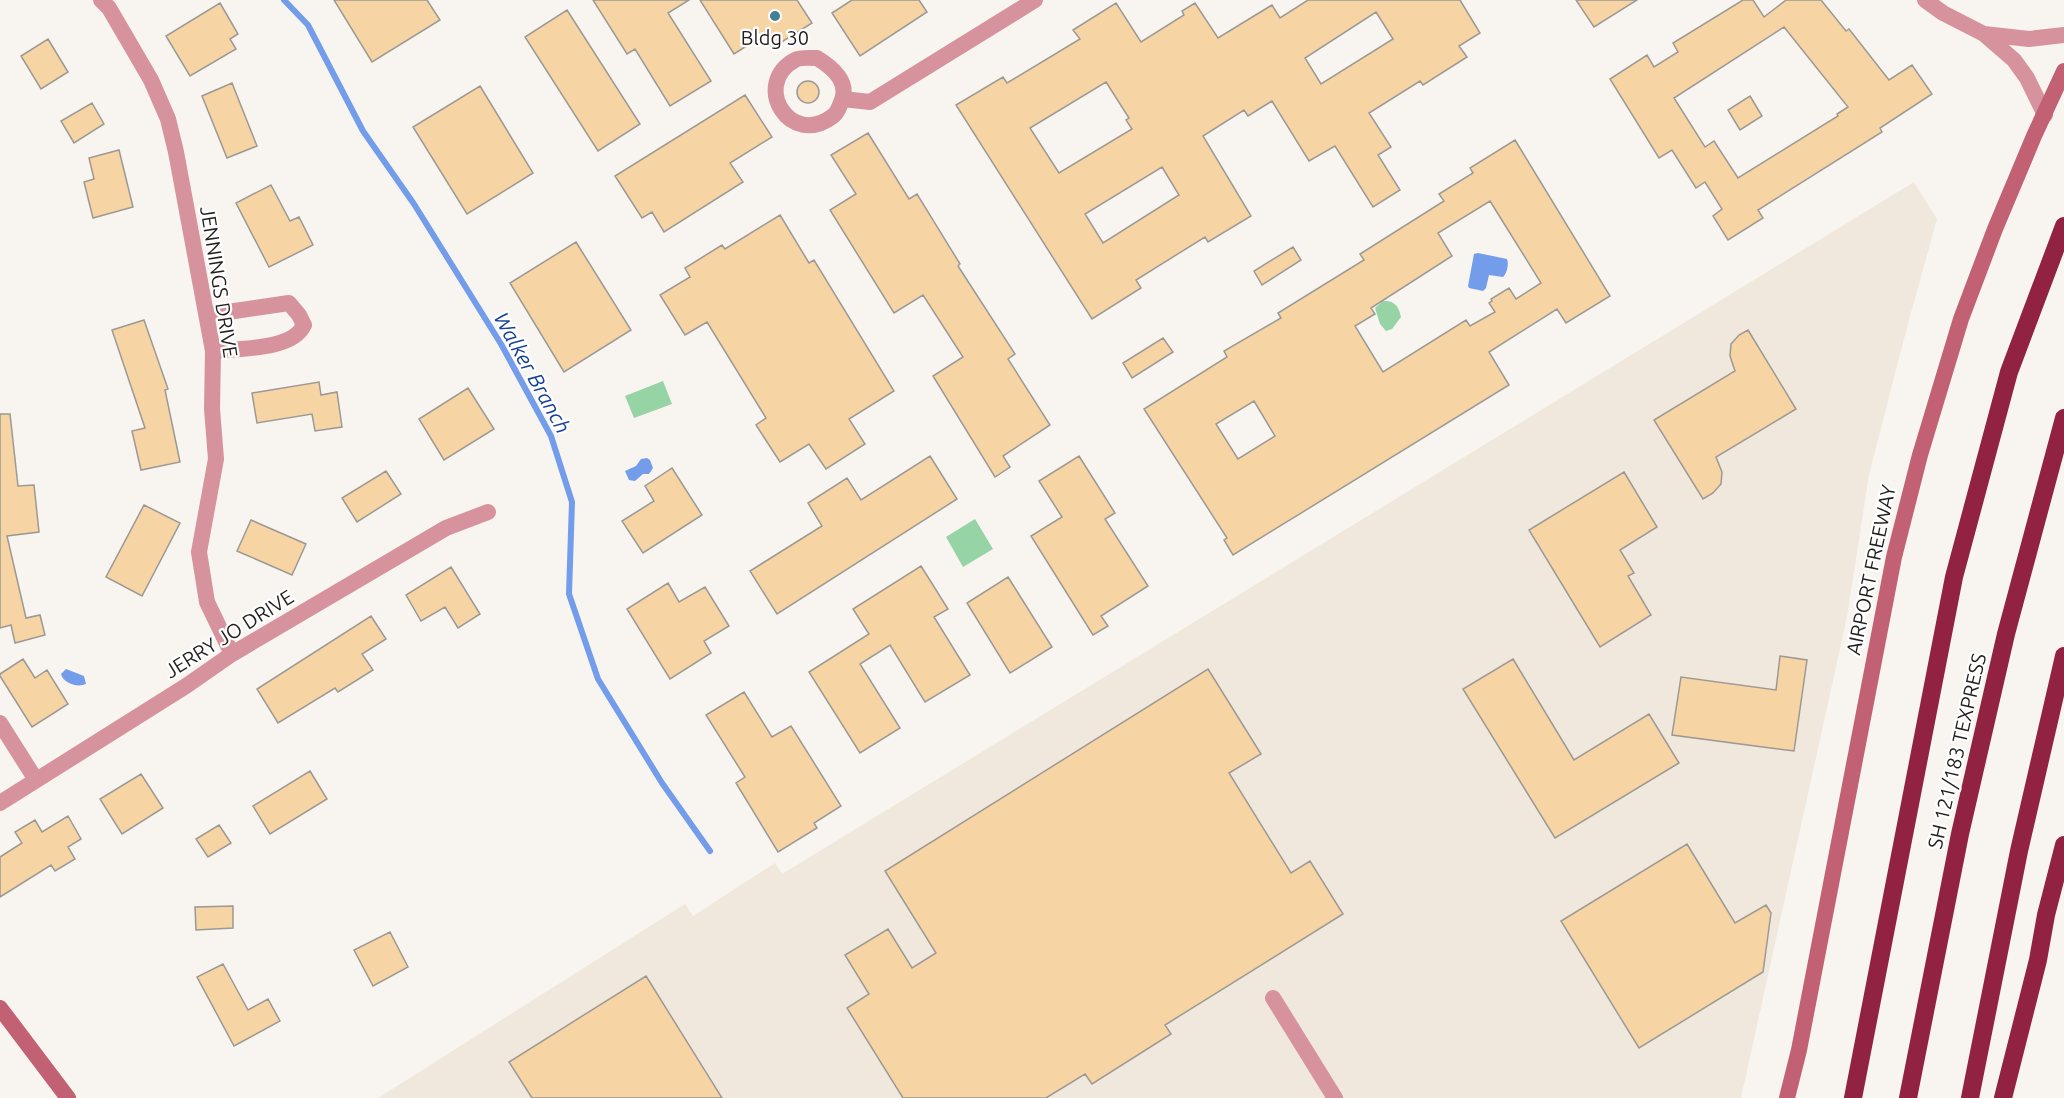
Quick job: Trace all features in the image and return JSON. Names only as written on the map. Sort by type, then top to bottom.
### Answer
[{"type":"highway","points":[[1853,1097],[1954,577],[2009,372],[2064,226]]},
{"type":"highway","name":"SH 121/183 TEXPRESS","points":[[1908,1098],[1960,834],[2006,634],[2064,418]]},
{"type":"highway","points":[[1970,1098],[2019,851],[2064,656]]},
{"type":"highway","points":[[2003,1098],[2064,846]]},
{"type":"highway","points":[[2046,915],[2064,897]]},
{"type":"main road","name":"AIRPORT FREEWAY","points":[[1787,1098],[1799,1050],[1894,557],[1920,455],[1961,319],[1995,229],[2064,71]]},
{"type":"main road","points":[[0,1008],[68,1098]]},
{"type":"street","name":"JENNINGS DRIVE","points":[[101,0],[109,8],[151,80],[168,119],[213,351],[212,409],[216,459],[199,552],[207,602],[232,654]]},
{"type":"street","points":[[843,99],[870,102],[1035,0]]},
{"type":"street","points":[[1925,0],[1943,13],[1984,34],[2014,60],[2027,78],[2045,115]]},
{"type":"street","points":[[1984,34],[2029,39],[2064,35]]},
{"type":"street","points":[[817,58],[832,67],[843,82],[843,99],[836,114],[823,124],[800,126],[787,118],[776,100],[779,72],[796,59],[817,58]]},
{"type":"street","points":[[207,315],[289,303],[304,325],[290,341],[213,351]]},
{"type":"street","name":"JERRY JO DRIVE","points":[[0,803],[186,686],[232,654],[446,528],[488,513]]},
{"type":"street","points":[[0,723],[36,780]]},
{"type":"street","points":[[1273,998],[1335,1098]]},
{"type":"shaded area","points":[[1914,182],[1937,219],[1869,475],[1847,617],[1741,1098],[378,1098],[685,904],[693,916],[775,863],[782,874]]},
{"type":"green space","points":[[1383,301],[1395,304],[1401,317],[1392,329],[1386,331],[1380,324],[1375,308]]},
{"type":"green space","points":[[663,381],[672,404],[634,418],[625,396]]},
{"type":"green space","points":[[975,519],[993,549],[963,567],[946,537]]},
{"type":"water","points":[[1474,254],[1508,261],[1504,276],[1489,275],[1483,291],[1468,286]]},
{"type":"water","points":[[647,458],[653,468],[649,474],[643,474],[635,481],[629,480],[625,471],[636,466],[641,459]]},
{"type":"water","points":[[66,669],[84,676],[86,684],[75,685],[67,682],[61,674]]},
{"type":"building","points":[[334,0],[427,0],[440,20],[372,62]]},
{"type":"building","points":[[593,0],[689,0],[668,13],[711,81],[670,106],[635,49],[627,54]]},
{"type":"building","points":[[700,0],[797,0],[812,23],[772,48],[764,35],[734,54]]},
{"type":"building","points":[[852,0],[919,0],[927,12],[860,56],[832,13]]},
{"type":"building","points":[[1308,0],[1460,0],[1480,33],[1459,46],[1467,57],[1423,85],[1420,81],[1369,113],[1391,147],[1378,155],[1400,190],[1373,207],[1335,146],[1309,161],[1272,101],[1248,116],[1244,110],[1203,136],[1251,216],[1208,242],[1205,237],[1136,280],[1141,288],[1092,319],[956,105],[1003,77],[1007,83],[1080,39],[1073,30],[1116,3],[1141,42],[1184,15],[1182,11],[1195,3],[1218,38],[1272,5],[1280,18]],"holes":[[[1376,12],[1393,39],[1321,84],[1305,58]],[[1106,82],[1129,118],[1126,120],[1132,129],[1059,173],[1030,128]],[[1162,167],[1179,195],[1103,243],[1085,214]]]},
{"type":"building","points":[[1576,0],[1637,0],[1594,27]]},
{"type":"building","points":[[1743,0],[1753,0],[1764,17],[1786,0],[1821,0],[1846,31],[1849,29],[1889,80],[1912,65],[1932,94],[1880,128],[1882,132],[1758,210],[1763,218],[1728,240],[1713,216],[1722,209],[1705,182],[1696,188],[1672,150],[1659,158],[1610,79],[1647,55],[1654,67],[1678,52],[1673,43]],"holes":[[[1784,27],[1848,107],[1837,114],[1838,116],[1738,178],[1714,141],[1705,147],[1674,98]]]},
{"type":"building","points":[[220,3],[238,34],[230,39],[236,49],[190,76],[166,36]]},
{"type":"building","points":[[567,10],[640,124],[598,151],[525,37]]},
{"type":"building","points":[[48,39],[68,72],[41,89],[21,56]]},
{"type":"building","points":[[808,81],[816,84],[819,92],[816,100],[808,103],[800,100],[797,92],[800,84]]},
{"type":"building","points":[[232,83],[257,146],[227,158],[202,96]]},
{"type":"building","points":[[480,86],[533,173],[467,214],[413,127]]},
{"type":"building","points":[[745,95],[772,137],[730,163],[743,182],[664,232],[652,212],[642,218],[615,176]]},
{"type":"building","points":[[1750,96],[1762,116],[1740,130],[1728,110]]},
{"type":"building","points":[[92,103],[104,124],[74,143],[61,121]]},
{"type":"building","points":[[868,133],[909,199],[917,194],[960,264],[958,266],[1015,354],[1008,359],[1050,425],[1003,456],[1010,467],[995,477],[933,376],[963,357],[923,295],[894,313],[830,210],[856,194],[831,155]]},
{"type":"building","points":[[1515,140],[1610,296],[1566,323],[1557,309],[1489,352],[1509,385],[1233,555],[1224,540],[1227,538],[1144,409],[1227,357],[1224,351],[1281,318],[1278,313],[1364,260],[1360,254],[1444,201],[1439,194],[1473,173],[1470,168]],"holes":[[[1490,201],[1541,283],[1516,299],[1509,288],[1491,299],[1489,303],[1495,312],[1470,326],[1466,320],[1383,372],[1355,326],[1375,314],[1371,308],[1452,256],[1438,233]],[[1254,401],[1275,436],[1238,459],[1216,424]]]},
{"type":"building","points":[[119,150],[133,207],[93,218],[84,182],[94,179],[89,158]]},
{"type":"building","points":[[271,185],[290,221],[299,217],[313,245],[269,267],[236,203]]},
{"type":"building","points":[[780,215],[809,263],[814,260],[894,391],[849,419],[865,444],[826,469],[809,444],[780,462],[756,425],[766,418],[707,322],[685,335],[660,295],[690,277],[685,268],[722,245],[725,249]]},
{"type":"building","points":[[576,242],[631,330],[564,372],[510,283]]},
{"type":"building","points":[[1293,247],[1301,260],[1262,285],[1254,271]]},
{"type":"building","points":[[144,320],[168,389],[165,390],[180,462],[141,470],[132,431],[145,428],[112,330]]},
{"type":"building","points":[[1748,330],[1796,409],[1716,457],[1722,472],[1721,484],[1703,499],[1654,420],[1735,371],[1730,356],[1731,344],[1739,335]]},
{"type":"building","points":[[1163,338],[1173,352],[1132,378],[1123,363]]},
{"type":"building","points":[[319,382],[321,395],[337,392],[342,427],[315,431],[312,414],[257,423],[252,393]]},
{"type":"building","points":[[468,388],[494,429],[444,460],[419,419]]},
{"type":"building","points":[[0,414],[10,414],[18,486],[34,485],[39,532],[7,536],[26,618],[40,615],[45,635],[15,643],[11,625],[0,628]]},
{"type":"building","points":[[930,456],[957,499],[777,614],[750,571],[822,526],[808,503],[847,478],[861,500]]},
{"type":"building","points":[[1079,456],[1115,513],[1105,519],[1148,586],[1101,616],[1108,626],[1093,635],[1031,536],[1062,517],[1039,481]]},
{"type":"building","points":[[672,468],[702,515],[643,553],[622,521],[654,501],[645,486]]},
{"type":"building","points":[[386,471],[401,494],[357,522],[342,498]]},
{"type":"building","points":[[1624,472],[1657,527],[1620,550],[1634,573],[1628,576],[1651,615],[1600,647],[1529,530]]},
{"type":"building","points":[[144,505],[180,523],[142,596],[106,577]]},
{"type":"building","points":[[251,520],[306,544],[292,575],[237,551]]},
{"type":"building","points":[[921,566],[948,609],[934,617],[970,675],[925,702],[890,645],[860,664],[900,728],[860,753],[809,672],[869,634],[853,609]]},
{"type":"building","points":[[451,567],[480,614],[458,628],[445,607],[421,621],[406,595]]},
{"type":"building","points":[[1008,577],[1052,647],[1010,673],[967,603]]},
{"type":"building","points":[[668,583],[679,602],[705,587],[729,626],[704,641],[711,653],[670,679],[627,609]]},
{"type":"building","points":[[371,616],[386,639],[362,654],[373,670],[338,692],[335,688],[278,723],[257,689]]},
{"type":"building","points":[[1780,656],[1807,660],[1794,751],[1672,735],[1681,677],[1776,690]]},
{"type":"building","points":[[23,659],[35,678],[47,670],[68,704],[32,727],[0,676]]},
{"type":"building","points":[[1513,659],[1574,760],[1649,714],[1679,763],[1555,838],[1463,689]]},
{"type":"building","points":[[1208,669],[1261,754],[1229,773],[1291,873],[1310,861],[1343,914],[1165,1025],[1171,1034],[1092,1084],[1085,1074],[1046,1098],[903,1098],[847,1008],[869,994],[845,955],[888,929],[912,968],[936,953],[885,871]]},
{"type":"building","points":[[744,692],[772,737],[791,726],[841,806],[814,823],[817,828],[778,852],[736,783],[745,777],[706,715]]},
{"type":"building","points":[[310,771],[327,799],[270,834],[253,806]]},
{"type":"building","points":[[141,774],[163,808],[122,834],[100,799]]},
{"type":"building","points":[[68,816],[81,839],[68,847],[75,859],[55,871],[51,865],[0,897],[0,857],[22,843],[15,832],[35,820],[42,832]]},
{"type":"building","points":[[219,825],[231,843],[208,857],[196,839]]},
{"type":"building","points":[[1687,844],[1735,923],[1766,905],[1771,913],[1763,972],[1639,1048],[1561,921]]},
{"type":"building","points":[[233,906],[233,928],[196,930],[195,907]]},
{"type":"building","points":[[390,932],[408,967],[373,986],[354,950]]},
{"type":"building","points":[[223,964],[248,1010],[268,999],[280,1021],[234,1046],[197,977]]},
{"type":"building","points":[[646,976],[722,1098],[532,1098],[509,1062]]},
{"type":"waterway","name":"Walker Branch","points":[[284,0],[308,25],[363,131],[414,204],[501,344],[551,436],[572,502],[569,594],[598,679],[662,783],[710,851]]},
{"type":"place","name":"Bldg 30","points":[[775,16]]}]
